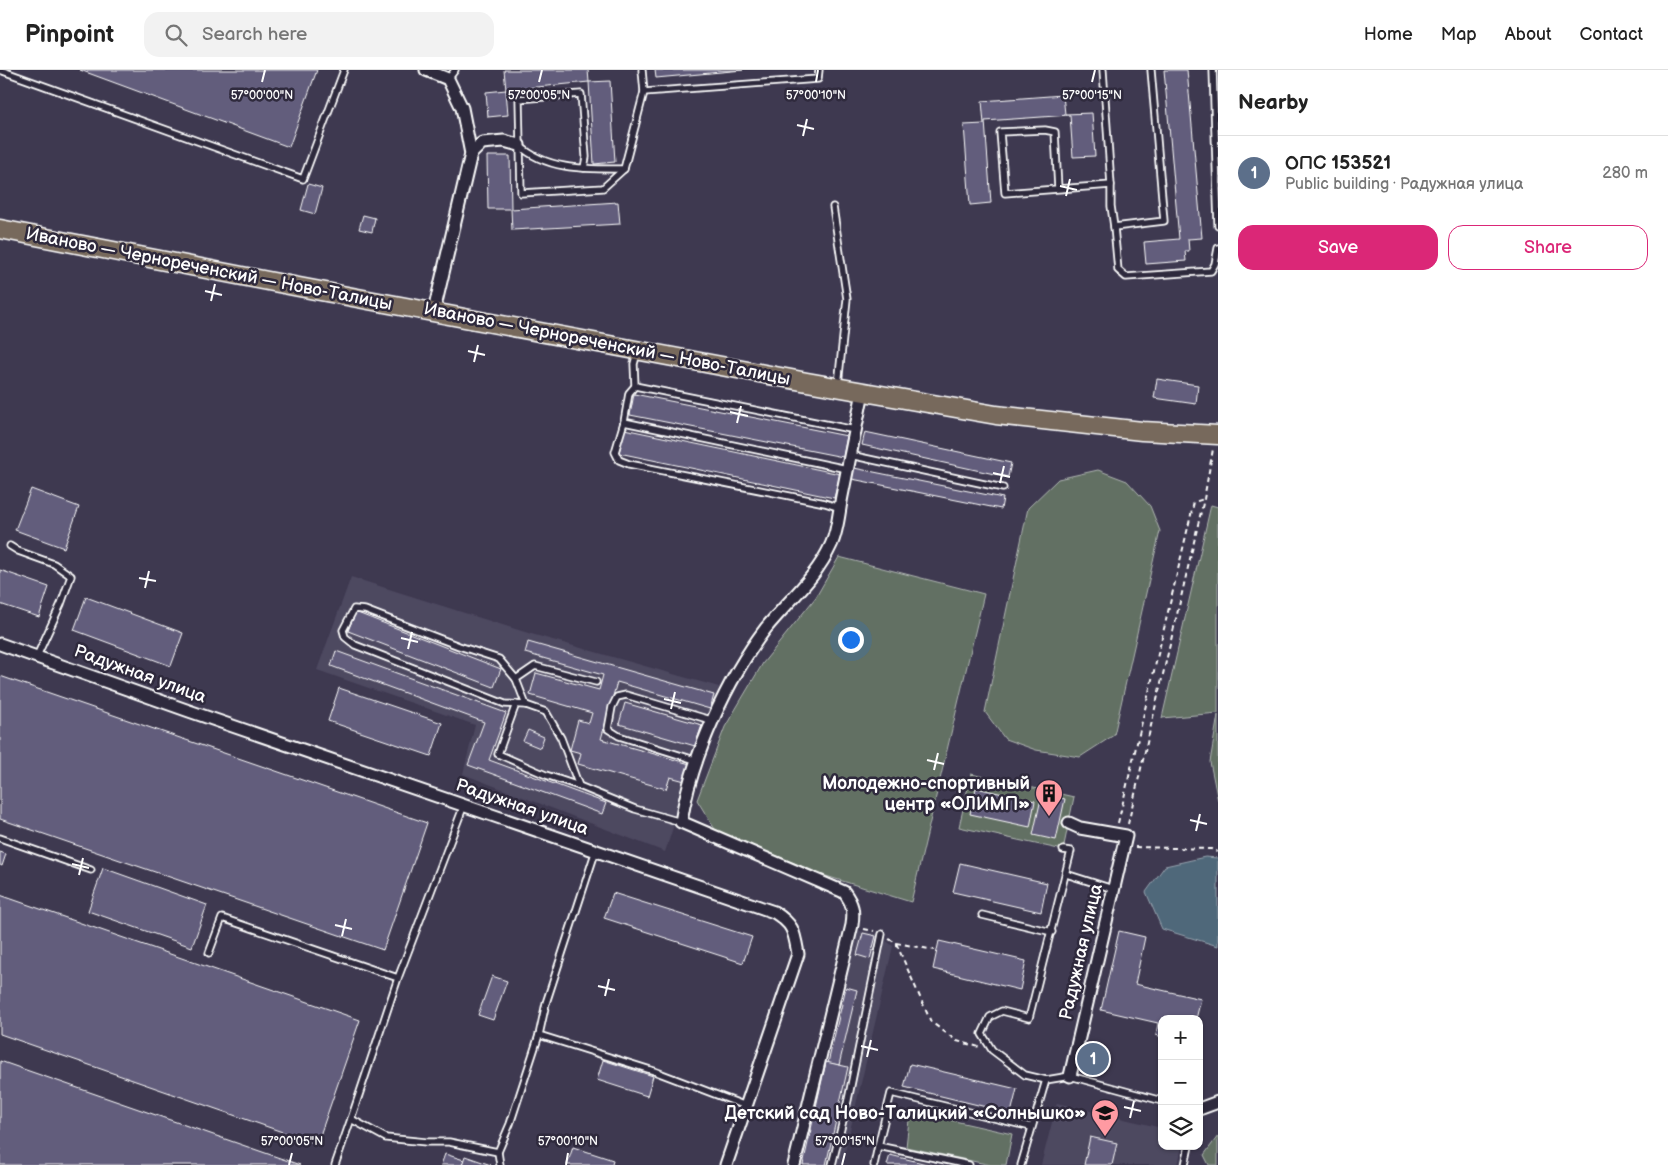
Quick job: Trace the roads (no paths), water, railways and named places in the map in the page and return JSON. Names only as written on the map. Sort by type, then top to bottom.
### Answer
[{"type":"main road","name":"Иваново — Чернореченский — Ново-Талицы","points":[[0,229],[299,287],[996,415],[1142,431],[1217,435]]},
{"type":"street","points":[[426,70],[452,75],[462,108],[471,154],[434,311]]},
{"type":"street","points":[[471,154],[482,143],[504,141],[519,145]]},
{"type":"street","points":[[794,1165],[854,910],[844,892],[681,822],[685,798],[698,760],[714,721],[745,659],[766,628],[820,566],[833,542],[863,392]]},
{"type":"street","name":"Радужная улица","points":[[0,644],[774,912],[788,921],[793,930],[798,954],[726,1165]]},
{"type":"street","name":"Радужная улица","points":[[1069,823],[1080,828],[1126,836],[1070,1076]]},
{"type":"street","points":[[1203,1108],[1218,1102]]},
{"type":"lane","points":[[0,70],[303,179],[344,70]]},
{"type":"lane","points":[[584,168],[586,157],[581,94],[518,99],[521,193],[603,188],[624,169],[644,92],[642,70]]},
{"type":"lane","points":[[644,92],[818,79],[818,70]]},
{"type":"lane","points":[[1103,70],[1111,206],[1118,270],[1126,277],[1211,271],[1216,264],[1218,248]]},
{"type":"lane","points":[[1114,227],[1164,221],[1151,70]]},
{"type":"lane","points":[[1214,70],[1218,226]]},
{"type":"lane","points":[[1058,188],[1055,132],[1045,130],[1000,132],[1005,192],[1058,188],[1110,184]]},
{"type":"lane","points":[[519,145],[530,155],[553,163],[576,168],[624,169]]},
{"type":"lane","points":[[833,207],[847,300],[838,387]]},
{"type":"lane","points":[[638,350],[634,364],[635,386],[629,393],[624,422],[615,452],[619,460],[629,464],[825,503],[840,508]]},
{"type":"lane","points":[[635,386],[855,430]]},
{"type":"lane","points":[[624,422],[847,469]]},
{"type":"lane","points":[[850,455],[1003,488]]},
{"type":"lane","points":[[10,546],[18,551],[54,564],[71,576],[61,604],[37,656]]},
{"type":"lane","points":[[526,705],[516,679],[500,659],[459,646],[365,610],[354,608],[343,630],[345,637],[355,645],[505,704],[526,705],[546,712],[561,738],[579,786]]},
{"type":"lane","points":[[516,679],[535,666],[596,682]]},
{"type":"lane","points":[[698,760],[619,736],[608,729],[612,707],[617,697],[626,694],[714,721]]},
{"type":"lane","points":[[516,704],[498,754],[546,775],[579,786],[635,809],[681,822]]},
{"type":"lane","points":[[335,1165],[398,978],[464,805]]},
{"type":"lane","points":[[0,838],[91,870]]},
{"type":"lane","points":[[500,1165],[498,1152],[510,1124],[539,1035],[546,1003],[596,850]]},
{"type":"lane","points":[[1062,850],[1071,852],[1029,1018],[1002,1011],[990,1017],[982,1034],[992,1050],[1025,1075],[1046,1080],[1070,1076],[1158,1100]]},
{"type":"lane","points":[[1066,874],[1113,889]]},
{"type":"lane","points":[[982,915],[1052,932]]},
{"type":"lane","points":[[209,953],[222,918],[398,978]]},
{"type":"lane","points":[[832,1165],[848,1100],[882,934]]},
{"type":"lane","points":[[539,1035],[654,1071],[746,1106]]},
{"type":"lane","points":[[1021,1165],[1046,1080]]},
{"type":"lane","points":[[874,1165],[891,1093],[1031,1127]]},
{"type":"lane","points":[[351,1119],[386,1138],[449,1142],[498,1152]]},
{"type":"lane","points":[[878,1146],[969,1165]]},
{"type":"lane","points":[[1185,1165],[1188,1150]]},
{"type":"water","points":[[1205,857],[1218,858],[1218,946],[1162,929],[1146,892],[1165,866]]},
{"type":"place","name":"Молодежно-спортивный центр «ОЛИМП»","points":[[1049,817]]},
{"type":"place","name":"ОПС 153521","points":[[1093,1059]]},
{"type":"place","name":"Детский сад Ново-Талицкий «Солнышко»","points":[[1105,1137]]}]
